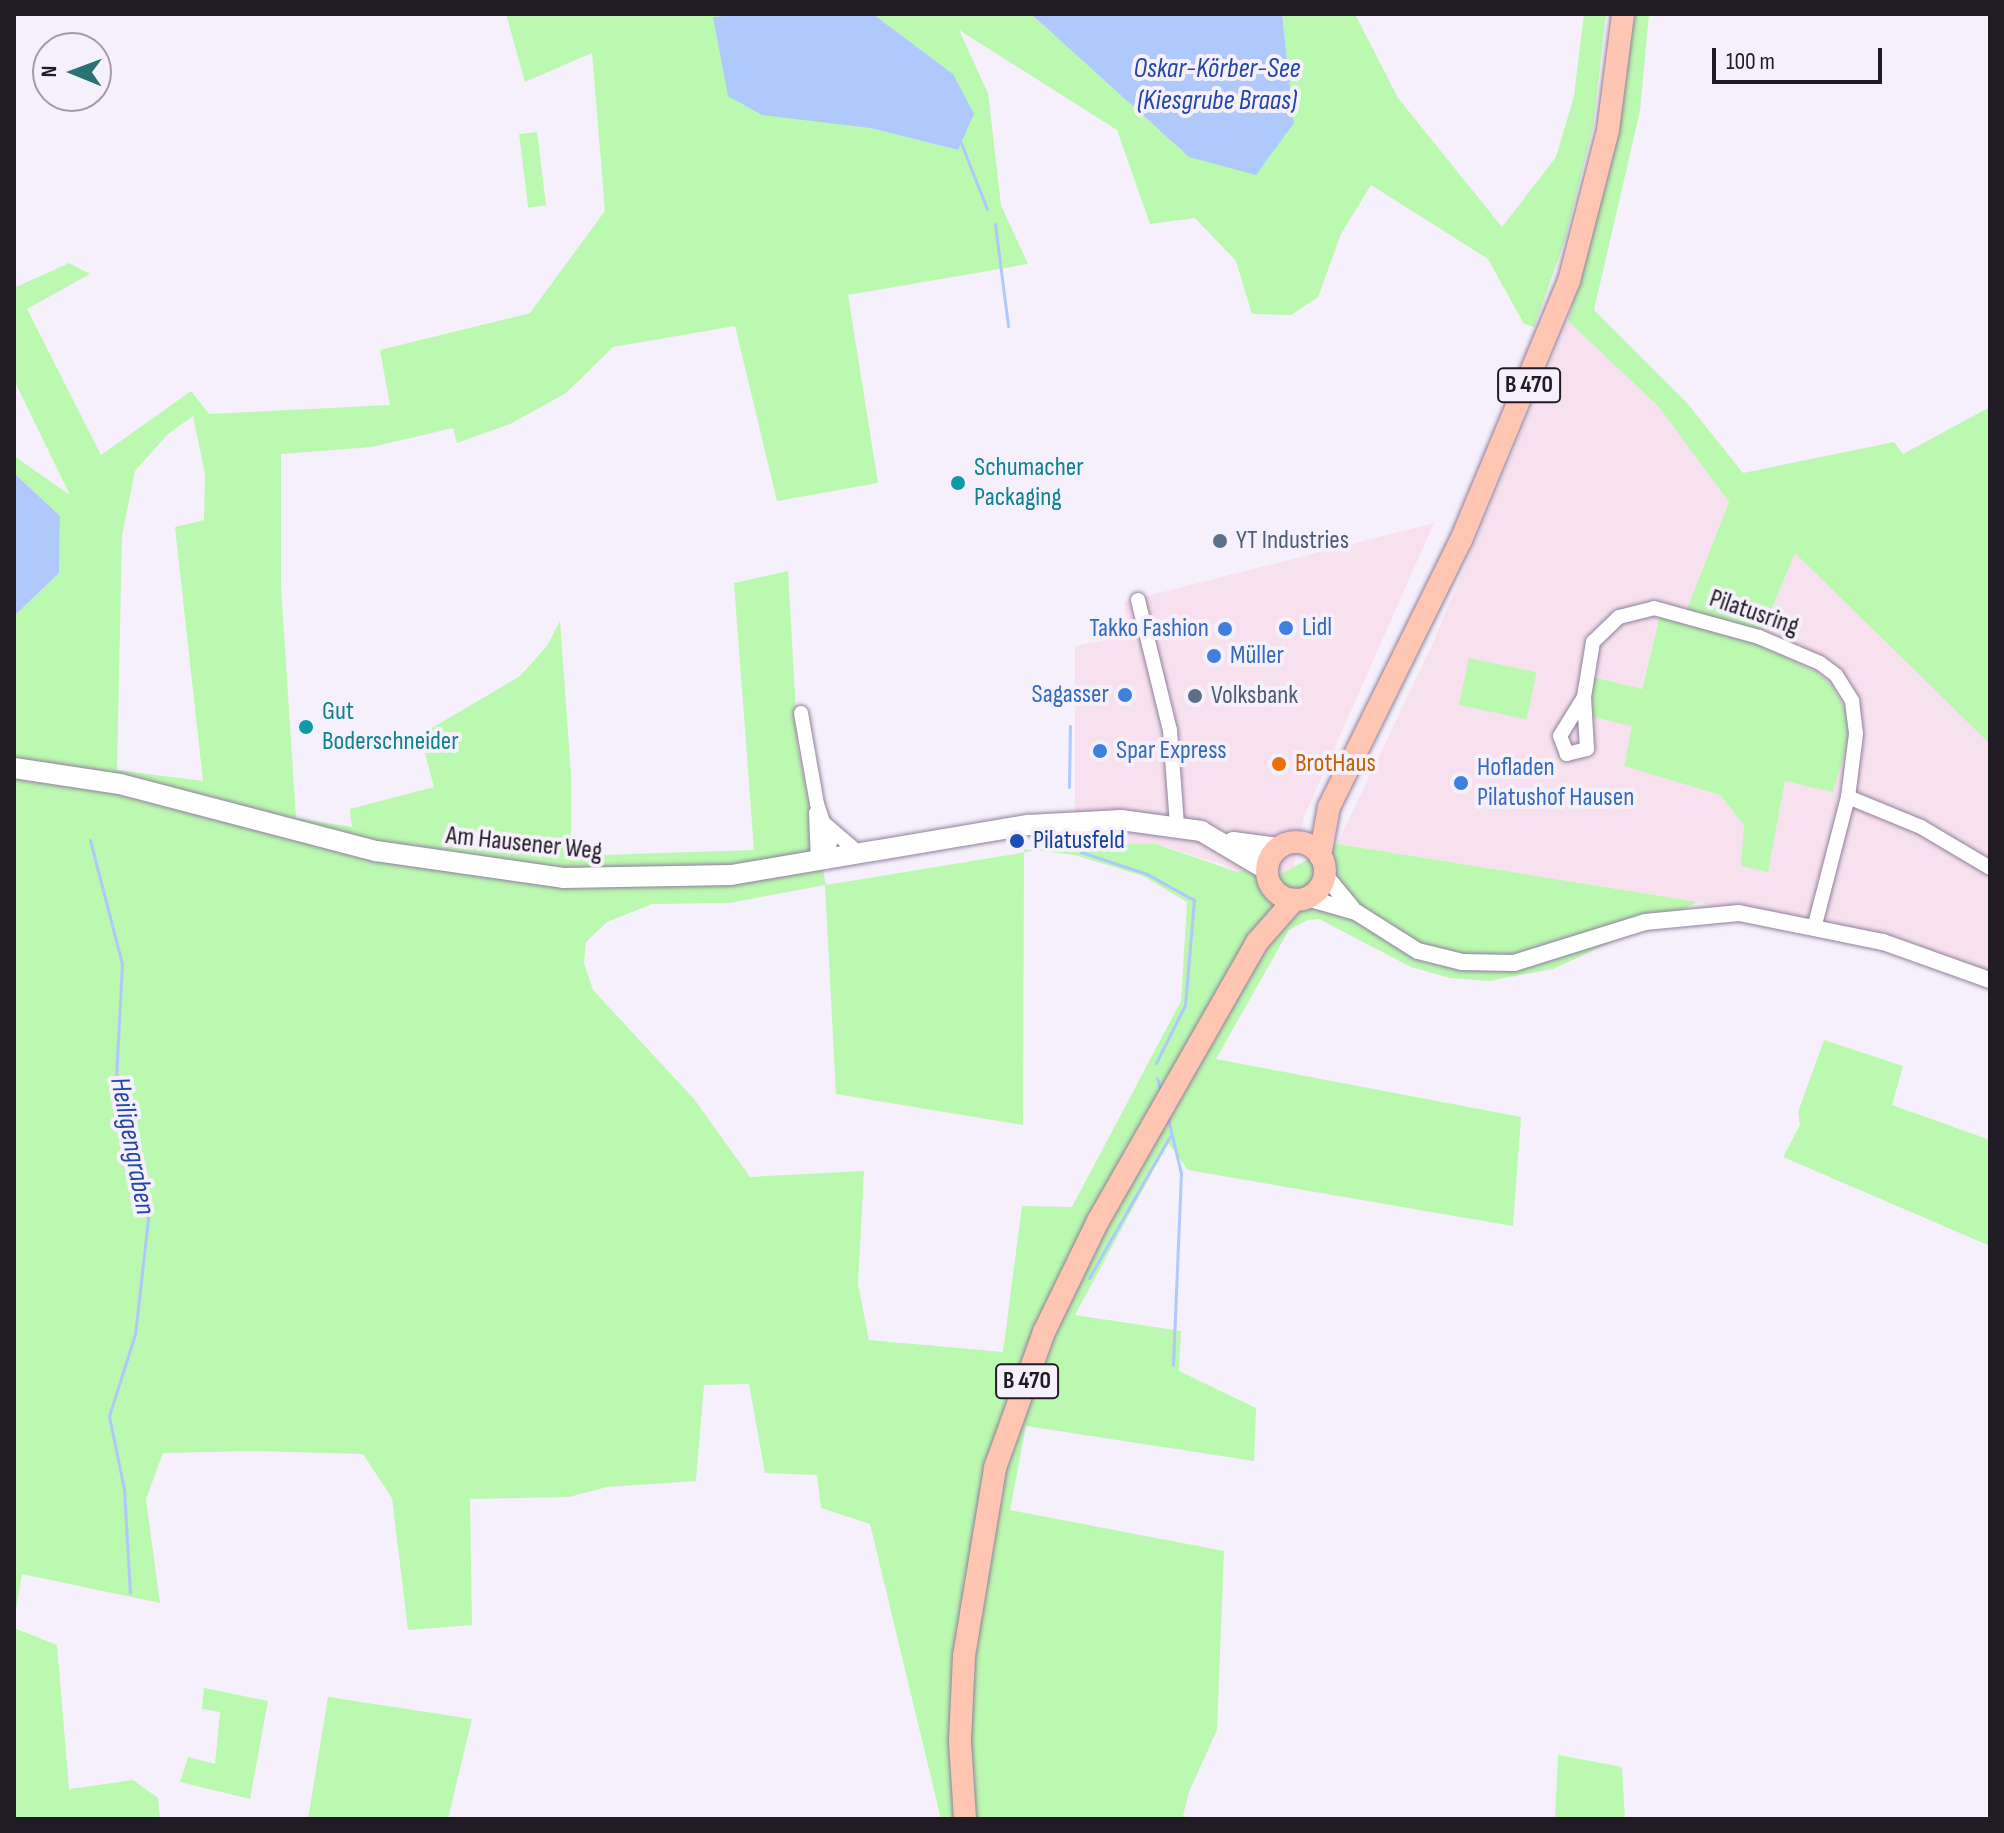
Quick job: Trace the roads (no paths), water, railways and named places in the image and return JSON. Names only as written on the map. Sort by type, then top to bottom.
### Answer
[{"type":"main road","name":"B 470","points":[[1288,845],[1329,807],[1420,629],[1524,398],[1569,281],[1608,130],[1623,14]]},
{"type":"main road","name":"Am Hausener Weg","points":[[14,768],[120,784],[376,851],[563,878],[668,879],[821,863],[1054,822],[1177,825],[1225,841]]},
{"type":"main road","name":"B 470","points":[[1322,865],[1329,807]]},
{"type":"main road","points":[[1225,841],[1288,845],[1322,865],[1300,899],[1270,880],[1225,841]]},
{"type":"main road","points":[[1270,880],[1288,845]]},
{"type":"main road","name":"B 470","points":[[1258,941],[1270,880]]},
{"type":"main road","name":"B 470","points":[[965,1819],[960,1741],[964,1656],[995,1468],[1044,1332],[1152,1126],[1258,941],[1300,899]]},
{"type":"street","points":[[1138,600],[1170,730],[1177,825]]},
{"type":"street","name":"Pilatusring","points":[[1584,697],[1593,642],[1619,617],[1637,610],[1672,610],[1759,637],[1820,663],[1852,701],[1856,734],[1848,797],[1815,925]]},
{"type":"street","points":[[801,713],[817,804],[821,863]]},
{"type":"street","points":[[1848,797],[1921,827],[1990,868]]},
{"type":"street","points":[[817,804],[830,843],[821,863]]},
{"type":"street","points":[[825,823],[861,855]]},
{"type":"street","points":[[1322,865],[1356,912]]},
{"type":"street","points":[[1300,899],[1356,912],[1418,951],[1462,962],[1514,963],[1645,922],[1739,913],[1815,925],[1883,942],[1990,980]]},
{"type":"water","points":[[873,14],[953,74],[974,114],[958,150],[870,128],[762,115],[728,96],[713,17]]},
{"type":"water","name":"Oskar-Körber-See (Kiesgrube Braas)","points":[[1031,14],[1282,14],[1294,123],[1256,175],[1189,157]]},
{"type":"water","points":[[14,473],[60,516],[59,573],[14,616]]},
{"type":"waterway","points":[[961,143],[987,209]]},
{"type":"waterway","points":[[995,224],[1008,326]]},
{"type":"waterway","points":[[1069,787],[1070,726]]},
{"type":"waterway","name":"Heiligengraben","points":[[90,840],[122,964],[116,1080],[148,1219],[135,1334],[109,1416],[124,1489],[130,1593]]},
{"type":"waterway","points":[[1078,846],[1081,852],[1147,874],[1194,900],[1185,1005],[1156,1063]]},
{"type":"waterway","points":[[1157,1078],[1161,1092]]},
{"type":"waterway","points":[[1168,1119],[1181,1173],[1173,1365]]},
{"type":"waterway","points":[[1089,1278],[1170,1136]]},
{"type":"place","name":"Schumacher Packaging","points":[[958,483]]},
{"type":"place","name":"YT Industries","points":[[1220,541]]},
{"type":"place","name":"Lidl","points":[[1286,628]]},
{"type":"place","name":"Takko Fashion","points":[[1225,629]]},
{"type":"place","name":"Müller","points":[[1214,656]]},
{"type":"place","name":"Sagasser","points":[[1125,695]]},
{"type":"place","name":"Volksbank","points":[[1195,696]]},
{"type":"place","name":"Gut Boderschneider","points":[[306,727]]},
{"type":"place","name":"Spar Express","points":[[1100,751]]},
{"type":"place","name":"BrotHaus","points":[[1279,764]]},
{"type":"place","name":"Hofladen Pilatushof Hausen","points":[[1461,783]]},
{"type":"place","name":"Pilatusfeld","points":[[1017,841]]}]
